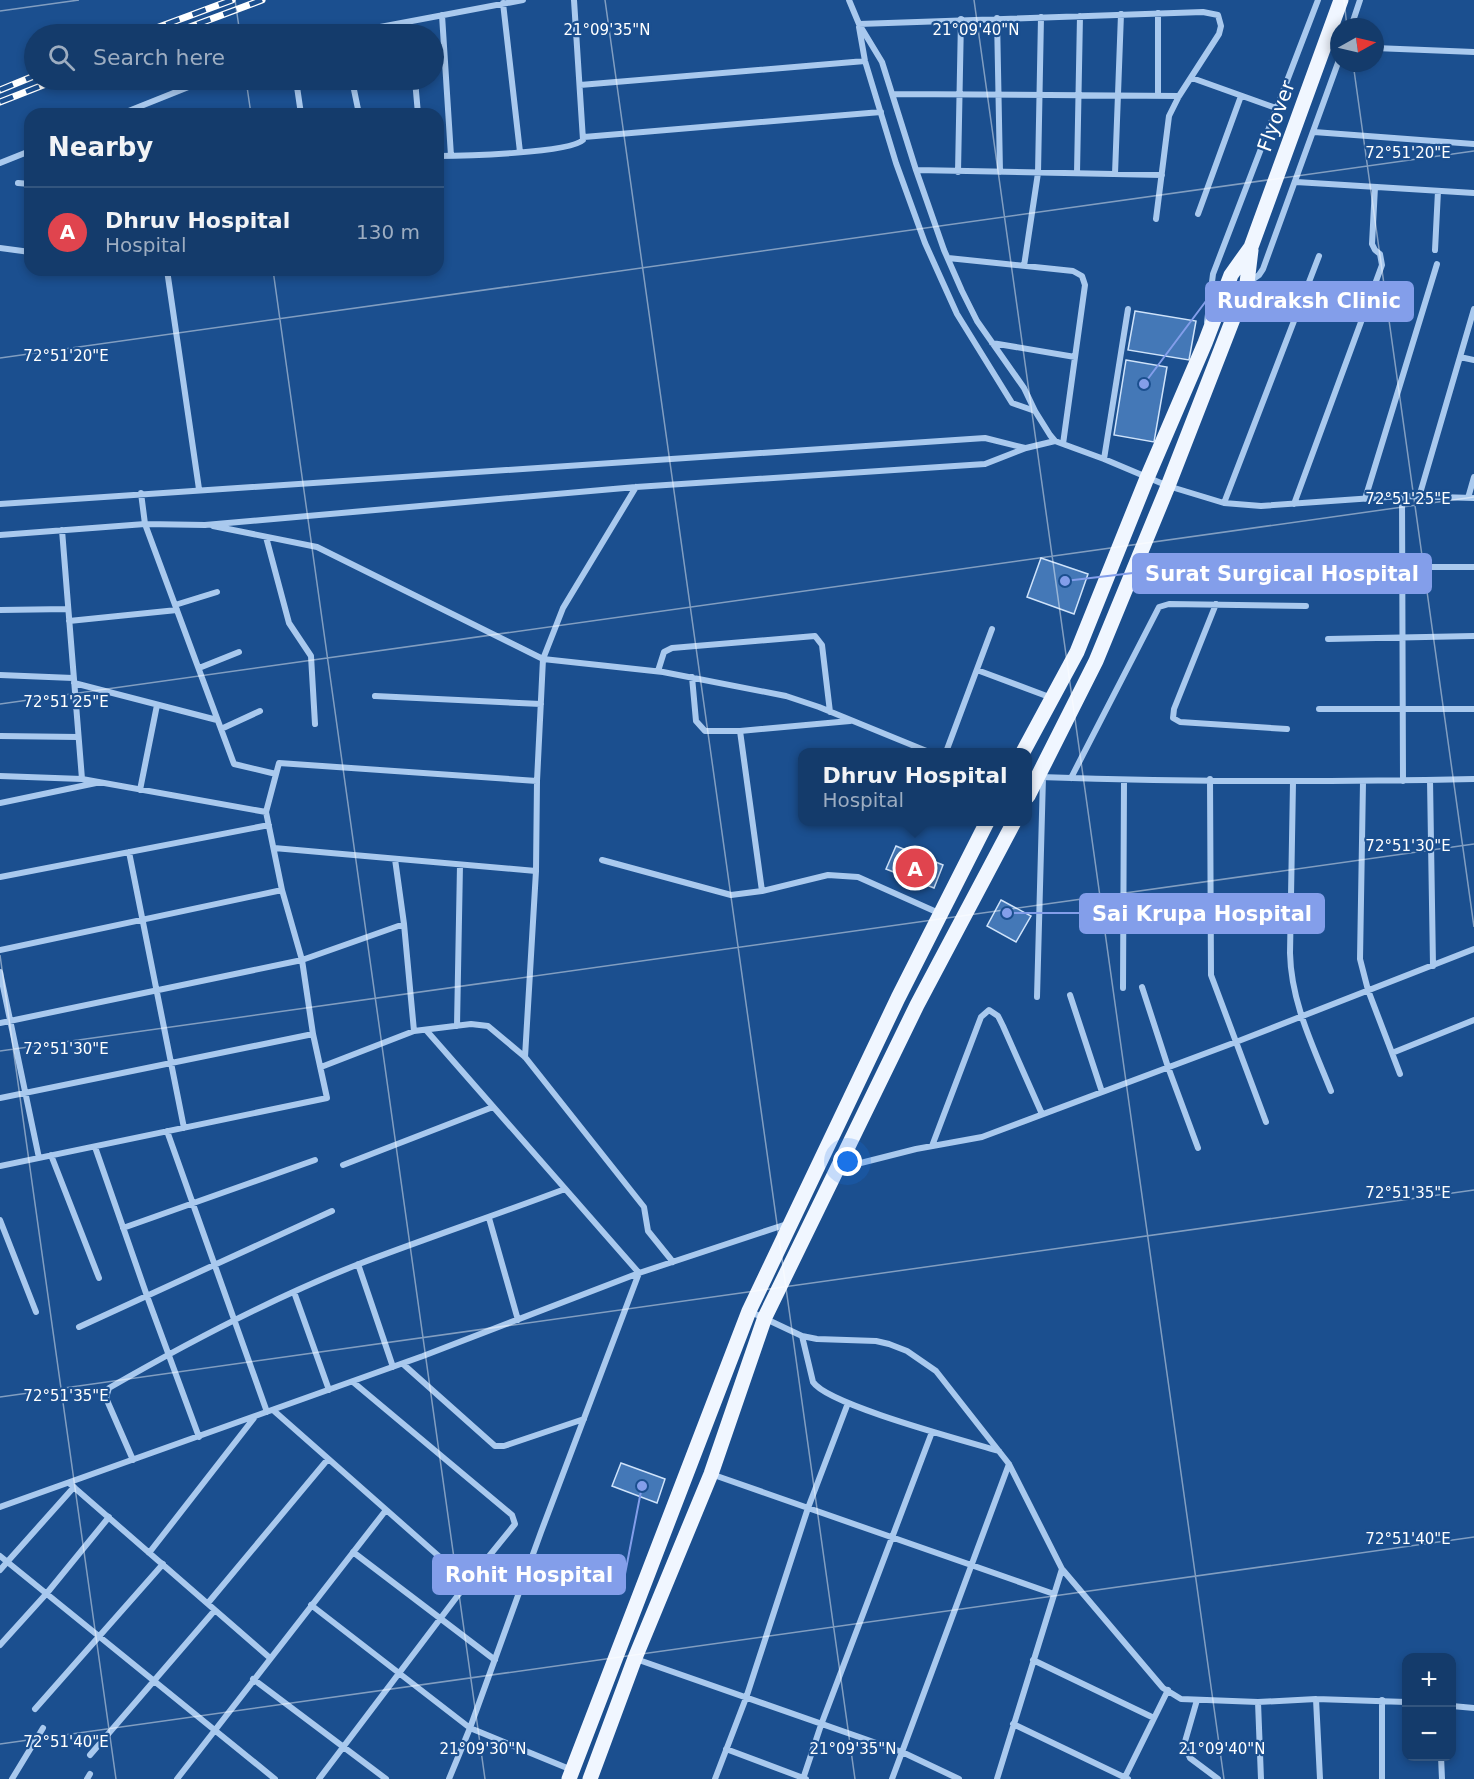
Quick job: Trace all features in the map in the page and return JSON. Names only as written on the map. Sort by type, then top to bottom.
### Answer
[{"type":"main road","name":"Flyover","points":[[1251,247],[1341,0]]},
{"type":"main road","points":[[1026,748],[1077,652],[1231,275],[1251,247]]},
{"type":"main road","points":[[1032,789],[1041,777],[1096,661],[1168,486],[1247,283],[1251,247]]},
{"type":"main road","points":[[570,1776],[749,1311],[898,998],[985,826]]},
{"type":"main road","points":[[590,1779],[635,1659],[711,1474],[765,1317],[917,1005],[1012,826]]},
{"type":"street","points":[[403,24],[523,0]]},
{"type":"street","points":[[444,156],[520,152],[574,146],[581,142],[584,136],[574,0]]},
{"type":"street","points":[[849,0],[859,24],[882,62],[916,170],[948,258],[977,321],[1024,388],[1035,411],[1055,441]]},
{"type":"street","points":[[1205,343],[1212,274],[1318,0]]},
{"type":"street","points":[[1354,18],[1360,0]]},
{"type":"street","points":[[503,3],[520,152]]},
{"type":"street","points":[[859,24],[1158,13],[1211,12],[1218,15],[1219,34],[1179,96],[1169,116],[1156,219]]},
{"type":"street","points":[[1158,13],[1158,96]]},
{"type":"street","points":[[1115,174],[1121,14]]},
{"type":"street","points":[[442,15],[443,24]]},
{"type":"street","points":[[1077,174],[1080,16]]},
{"type":"street","points":[[1024,266],[1038,173],[1041,17]]},
{"type":"street","points":[[997,18],[1000,172]]},
{"type":"street","points":[[958,172],[961,19]]},
{"type":"street","points":[[859,24],[865,61],[880,112],[924,243],[957,314],[1012,403],[1035,411]]},
{"type":"street","points":[[444,46],[451,156]]},
{"type":"street","points":[[1384,48],[1474,52]]},
{"type":"street","points":[[580,85],[865,61]]},
{"type":"street","points":[[1247,283],[1259,275],[1263,269],[1335,72]]},
{"type":"street","points":[[1192,78],[1276,108]]},
{"type":"street","points":[[136,108],[181,90]]},
{"type":"street","points":[[297,90],[300,108]]},
{"type":"street","points":[[354,90],[357,108]]},
{"type":"street","points":[[416,90],[417,108]]},
{"type":"street","points":[[893,94],[1179,96]]},
{"type":"street","points":[[1198,214],[1241,96]]},
{"type":"street","points":[[584,136],[880,112]]},
{"type":"street","points":[[1314,132],[1474,144]]},
{"type":"street","points":[[0,163],[24,153]]},
{"type":"street","points":[[916,170],[1162,175]]},
{"type":"street","points":[[1296,182],[1474,193]]},
{"type":"street","points":[[18,183],[24,184]]},
{"type":"street","points":[[1294,504],[1382,266],[1380,254],[1372,244],[1374,187]]},
{"type":"street","points":[[1435,250],[1438,191]]},
{"type":"street","points":[[0,248],[24,251]]},
{"type":"street","points":[[1224,503],[1318,256]]},
{"type":"street","points":[[948,258],[1073,271],[1079,273],[1084,279],[1063,444]]},
{"type":"street","points":[[1365,499],[1437,264]]},
{"type":"street","points":[[168,276],[199,489]]},
{"type":"street","points":[[1104,459],[1128,309]]},
{"type":"street","points":[[1419,497],[1474,309]]},
{"type":"street","points":[[991,343],[1075,357]]},
{"type":"street","points":[[1460,357],[1474,360]]},
{"type":"street","points":[[0,504],[985,438],[1026,448]]},
{"type":"street","points":[[0,535],[145,524],[206,525],[636,487],[985,464],[1026,448],[1055,441],[1168,486],[1224,503],[1261,506],[1402,496],[1471,498],[1474,477]]},
{"type":"street","points":[[525,1057],[536,871],[537,781],[543,659],[563,608],[636,487]]},
{"type":"street","points":[[141,493],[145,524],[234,764],[276,774]]},
{"type":"street","points":[[1402,496],[1403,781]]},
{"type":"street","points":[[206,525],[317,547],[543,659],[658,671],[786,696],[917,748]]},
{"type":"street","points":[[62,530],[82,779]]},
{"type":"street","points":[[266,537],[290,623],[311,656],[315,724]]},
{"type":"street","points":[[1352,567],[1474,567]]},
{"type":"street","points":[[1133,572],[1245,569]]},
{"type":"street","points":[[69,621],[176,607],[216,592]]},
{"type":"street","points":[[1071,778],[1159,607],[1169,604],[1306,606]]},
{"type":"street","points":[[1216,604],[1174,709],[1173,718],[1180,722],[1287,729]]},
{"type":"street","points":[[0,610],[68,609]]},
{"type":"street","points":[[948,748],[992,629]]},
{"type":"street","points":[[658,671],[664,652],[672,648],[815,636],[822,645],[830,712]]},
{"type":"street","points":[[1328,639],[1474,636]]},
{"type":"street","points":[[199,668],[239,652]]},
{"type":"street","points":[[977,670],[1052,699]]},
{"type":"street","points":[[0,675],[74,681],[217,720]]},
{"type":"street","points":[[692,677],[694,715],[705,731],[740,732],[851,721]]},
{"type":"street","points":[[375,696],[541,704]]},
{"type":"street","points":[[140,790],[157,705]]},
{"type":"street","points":[[1319,710],[1474,709]]},
{"type":"street","points":[[221,729],[260,711]]},
{"type":"street","points":[[740,732],[762,891]]},
{"type":"street","points":[[0,736],[78,737]]},
{"type":"street","points":[[0,1166],[327,1098],[313,1034],[302,960],[282,890],[266,813],[279,763],[537,781]]},
{"type":"street","points":[[0,776],[82,779],[266,813]]},
{"type":"street","points":[[1037,997],[1041,777],[1293,782],[1474,779]]},
{"type":"street","points":[[1210,779],[1211,975],[1266,1122]]},
{"type":"street","points":[[1123,988],[1124,780]]},
{"type":"street","points":[[1430,780],[1433,966]]},
{"type":"street","points":[[0,802],[99,782]]},
{"type":"street","points":[[1293,782],[1290,963],[1300,1015],[1331,1091]]},
{"type":"street","points":[[1363,782],[1360,950],[1368,990],[1400,1074]]},
{"type":"street","points":[[0,877],[269,825]]},
{"type":"street","points":[[274,848],[536,871]]},
{"type":"street","points":[[129,852],[184,1128]]},
{"type":"street","points":[[395,859],[404,924],[414,1031]]},
{"type":"street","points":[[602,860],[720,894],[744,895],[828,875],[858,877],[941,914]]},
{"type":"street","points":[[457,1026],[460,865]]},
{"type":"street","points":[[0,950],[282,890]]},
{"type":"street","points":[[0,1023],[302,960],[404,924]]},
{"type":"street","points":[[837,1169],[932,1146],[982,1137],[1236,1042],[1300,1015],[1474,949]]},
{"type":"street","points":[[0,972],[39,1158]]},
{"type":"street","points":[[1142,987],[1198,1148]]},
{"type":"street","points":[[1070,995],[1102,1092]]},
{"type":"street","points":[[932,1146],[981,1017],[989,1010],[998,1016],[1042,1114]]},
{"type":"street","points":[[1392,1053],[1474,1020]]},
{"type":"street","points":[[321,1066],[414,1031],[471,1024],[488,1026],[525,1057],[644,1207],[648,1231],[673,1262]]},
{"type":"street","points":[[426,1030],[639,1273]]},
{"type":"street","points":[[0,1098],[313,1034]]},
{"type":"street","points":[[343,1164],[494,1107]]},
{"type":"street","points":[[167,1131],[234,1320],[270,1411],[468,1582]]},
{"type":"street","points":[[95,1147],[199,1437]]},
{"type":"street","points":[[51,1155],[99,1278]]},
{"type":"street","points":[[123,1228],[315,1160]]},
{"type":"street","points":[[133,1460],[110,1408],[106,1392],[109,1388],[168,1354],[294,1292],[358,1264],[489,1218],[565,1188]]},
{"type":"street","points":[[79,1327],[332,1211]]},
{"type":"street","points":[[489,1218],[518,1320]]},
{"type":"street","points":[[0,1221],[36,1312]]},
{"type":"street","points":[[0,1507],[72,1485],[133,1460],[403,1364],[639,1273],[790,1222]]},
{"type":"street","points":[[358,1264],[393,1367]]},
{"type":"street","points":[[449,1779],[639,1273]]},
{"type":"street","points":[[294,1292],[329,1390]]},
{"type":"street","points":[[749,1311],[802,1336],[817,1339],[876,1341],[907,1351],[936,1371],[1009,1464],[1062,1569],[1168,1690],[1181,1699],[1258,1702],[1317,1699],[1402,1702]]},
{"type":"street","points":[[802,1336],[813,1382],[817,1388],[848,1403],[932,1432],[1000,1451]]},
{"type":"street","points":[[403,1364],[495,1446],[504,1446],[584,1419]]},
{"type":"street","points":[[319,1779],[468,1582],[515,1524],[514,1517],[352,1382]]},
{"type":"street","points":[[715,1779],[746,1698],[808,1508],[848,1403]]},
{"type":"street","points":[[149,1553],[255,1417]]},
{"type":"street","points":[[726,1749],[804,1779],[821,1725],[932,1432]]},
{"type":"street","points":[[208,1603],[328,1459]]},
{"type":"street","points":[[892,1779],[1009,1464]]},
{"type":"street","points":[[711,1474],[1054,1594]]},
{"type":"street","points":[[72,1485],[270,1658]]},
{"type":"street","points":[[0,1570],[72,1485]]},
{"type":"street","points":[[177,1779],[386,1510]]},
{"type":"street","points":[[0,1645],[47,1593],[109,1517]]},
{"type":"street","points":[[352,1552],[495,1660]]},
{"type":"street","points":[[0,1556],[275,1779]]},
{"type":"street","points":[[35,1709],[163,1564]]},
{"type":"street","points":[[997,1779],[1062,1569]]},
{"type":"street","points":[[310,1605],[470,1728],[570,1776]]},
{"type":"street","points":[[90,1755],[215,1610]]},
{"type":"street","points":[[635,1659],[902,1752],[959,1779]]},
{"type":"street","points":[[1033,1660],[1154,1718]]},
{"type":"street","points":[[253,1679],[386,1779]]},
{"type":"street","points":[[1012,1725],[1126,1778],[1168,1690]]},
{"type":"street","points":[[1317,1699],[1320,1779]]},
{"type":"street","points":[[1197,1700],[1184,1745],[1190,1758],[1218,1779]]},
{"type":"street","points":[[1382,1700],[1382,1779]]},
{"type":"street","points":[[1258,1702],[1261,1779]]},
{"type":"street","points":[[1456,1706],[1474,1708]]},
{"type":"street","points":[[12,1779],[43,1728]]},
{"type":"street","points":[[1441,1761],[1442,1779]]},
{"type":"building","points":[[1135,311],[1196,321],[1189,360],[1128,350]]},
{"type":"building","points":[[1126,360],[1167,367],[1154,442],[1114,435]]},
{"type":"building","points":[[1041,558],[1088,574],[1074,614],[1027,597]]},
{"type":"building","points":[[896,846],[943,865],[934,888],[886,869]]},
{"type":"building","points":[[1001,900],[1031,916],[1016,942],[987,926]]},
{"type":"building","points":[[621,1463],[665,1479],[657,1503],[612,1486]]},
{"type":"railway","points":[[167,24],[232,0]]},
{"type":"railway","points":[[198,24],[262,0]]},
{"type":"railway","points":[[0,90],[24,80]]},
{"type":"railway","points":[[0,102],[31,90]]},
{"type":"place","name":"Rudraksh Clinic","points":[[1144,384]]},
{"type":"place","name":"Surat Surgical Hospital","points":[[1065,581]]},
{"type":"place","name":"Dhruv Hospital","points":[[915,868]]},
{"type":"place","name":"Sai Krupa Hospital","points":[[1007,913]]},
{"type":"place","name":"Rohit Hospital","points":[[642,1486]]}]
